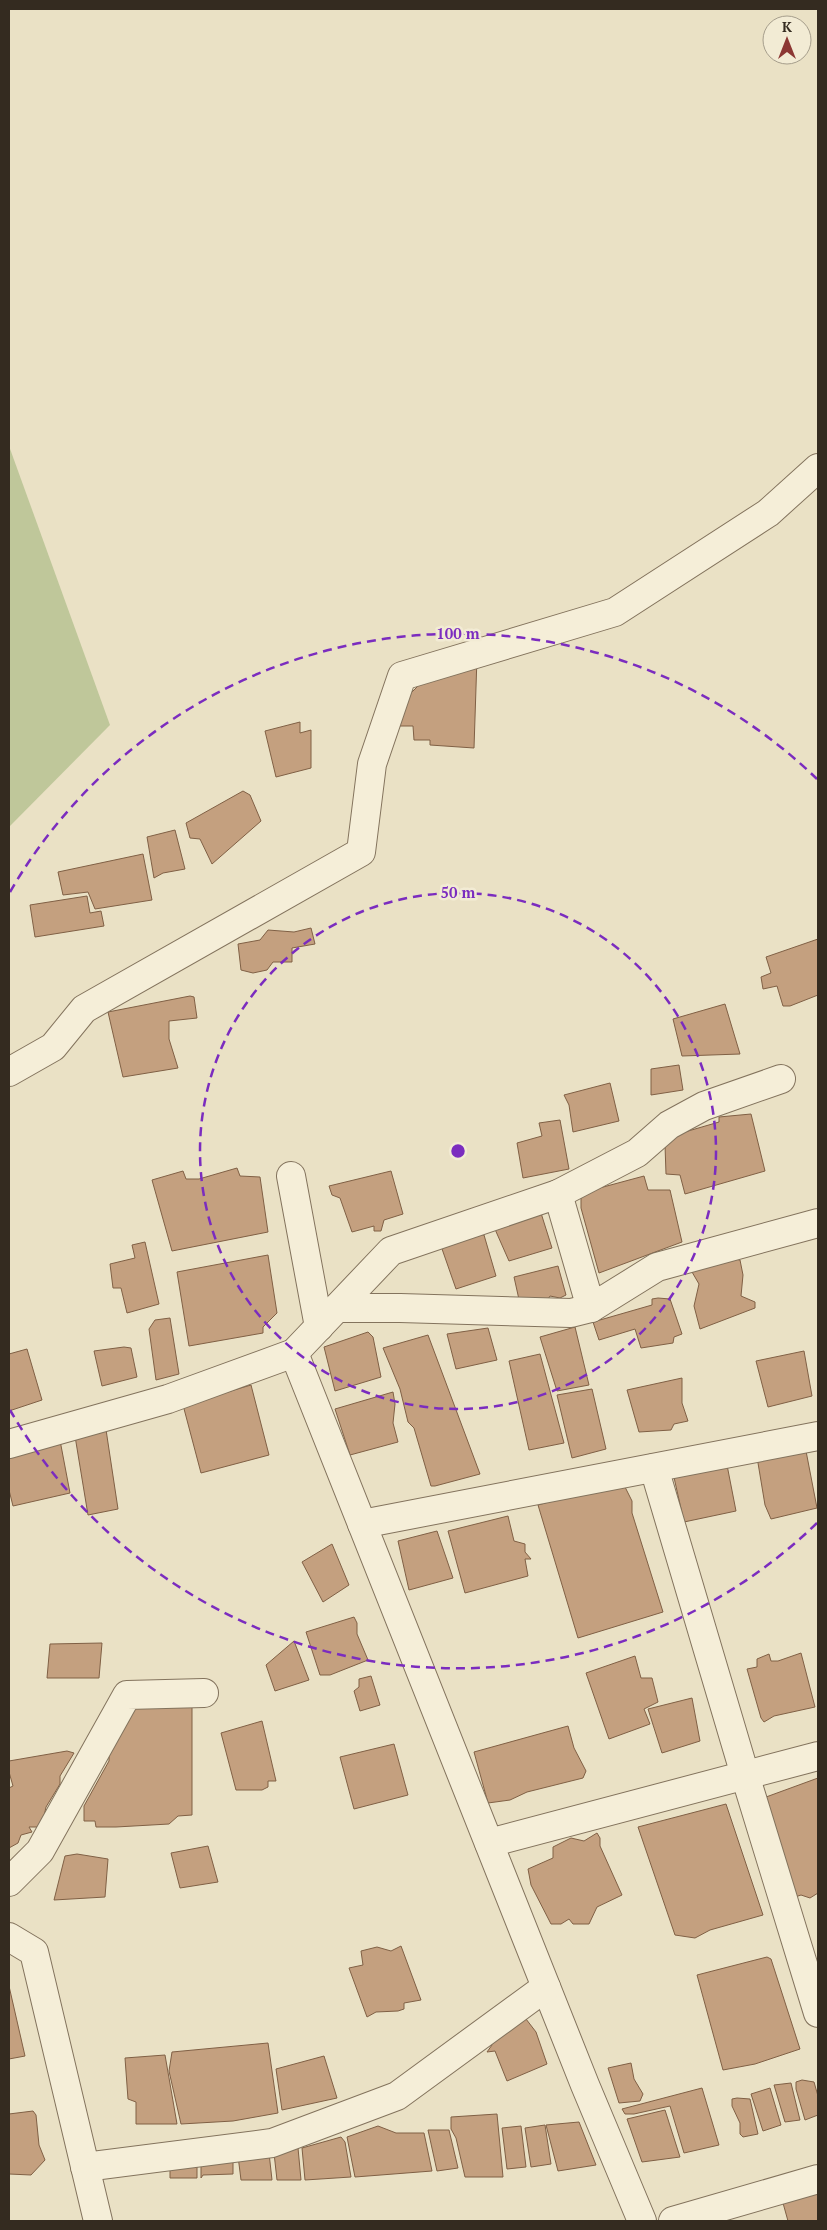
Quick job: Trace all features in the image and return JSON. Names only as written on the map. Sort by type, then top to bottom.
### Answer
[{"type":"street","points":[[9,1072],[54,1047],[84,1009],[360,852],[372,764],[402,676],[615,612],[768,513],[818,468]]},
{"type":"street","points":[[9,1444],[168,1399],[294,1353],[392,1251],[558,1194],[637,1153],[669,1125],[704,1106],[782,1079]]},
{"type":"street","points":[[291,1176],[328,1318]]},
{"type":"street","points":[[558,1194],[591,1308]]},
{"type":"street","points":[[328,1318],[400,1308],[571,1313],[591,1308],[657,1266],[818,1223]]},
{"type":"street","points":[[294,1353],[546,1988],[642,2221]]},
{"type":"street","points":[[362,1524],[818,1436]]},
{"type":"street","points":[[654,1468],[818,2013]]},
{"type":"street","points":[[9,1882],[40,1852],[127,1695],[204,1693]]},
{"type":"street","points":[[489,1843],[818,1756]]},
{"type":"street","points":[[9,1937],[34,1952],[98,2221]]},
{"type":"street","points":[[85,2167],[272,2143],[397,2096],[546,1988]]},
{"type":"street","points":[[688,2220],[818,2179]]},
{"type":"green space","points":[[9,446],[110,725],[9,827]]},
{"type":"building","points":[[477,657],[474,748],[430,745],[430,740],[414,740],[413,726],[394,726],[405,699],[430,674]]},
{"type":"building","points":[[300,722],[300,733],[311,730],[311,768],[276,777],[265,731]]},
{"type":"building","points":[[243,791],[250,795],[261,821],[212,864],[200,839],[190,838],[186,823]]},
{"type":"building","points":[[175,830],[185,869],[163,873],[154,878],[147,837]]},
{"type":"building","points":[[143,854],[152,900],[95,909],[88,892],[63,895],[58,872]]},
{"type":"building","points":[[87,896],[90,913],[101,911],[104,926],[35,937],[30,905]]},
{"type":"building","points":[[311,928],[315,944],[292,948],[292,962],[273,962],[267,970],[253,973],[241,970],[238,944],[260,940],[268,930],[294,932]]},
{"type":"building","points":[[818,939],[818,995],[790,1006],[783,1006],[777,986],[763,989],[761,977],[771,973],[766,957]]},
{"type":"building","points":[[190,996],[194,997],[197,1018],[169,1021],[169,1039],[178,1068],[123,1077],[108,1012]]},
{"type":"building","points":[[725,1004],[740,1054],[682,1056],[673,1019]]},
{"type":"building","points":[[679,1065],[683,1090],[651,1095],[651,1069]]},
{"type":"building","points":[[610,1083],[619,1121],[573,1132],[569,1105],[564,1095]]},
{"type":"building","points":[[751,1114],[765,1171],[685,1194],[680,1175],[666,1174],[665,1145],[671,1142],[671,1136],[719,1122],[719,1117]]},
{"type":"building","points":[[560,1120],[569,1169],[523,1178],[517,1143],[542,1136],[539,1123]]},
{"type":"building","points":[[237,1168],[240,1176],[260,1177],[268,1232],[172,1251],[152,1180],[183,1171],[186,1179],[199,1179]]},
{"type":"building","points":[[391,1171],[403,1214],[384,1220],[381,1231],[374,1231],[374,1226],[352,1232],[340,1198],[332,1195],[329,1186]]},
{"type":"building","points":[[644,1176],[648,1190],[670,1190],[682,1242],[599,1273],[581,1208],[581,1193]]},
{"type":"building","points":[[541,1213],[552,1248],[509,1261],[494,1227]]},
{"type":"building","points":[[478,1234],[484,1235],[496,1276],[456,1289],[441,1246]]},
{"type":"building","points":[[145,1242],[159,1304],[127,1313],[121,1288],[113,1288],[110,1264],[135,1258],[132,1245]]},
{"type":"building","points":[[268,1255],[277,1313],[263,1327],[263,1333],[189,1346],[177,1272]]},
{"type":"building","points":[[730,1258],[740,1260],[743,1275],[741,1296],[755,1302],[755,1308],[700,1329],[694,1306],[699,1284],[692,1272]]},
{"type":"building","points":[[558,1266],[566,1295],[560,1298],[550,1296],[547,1301],[520,1304],[514,1277]]},
{"type":"building","points":[[652,1299],[670,1299],[682,1334],[674,1337],[673,1343],[641,1348],[635,1329],[599,1340],[593,1322],[652,1305]]},
{"type":"building","points":[[170,1318],[179,1374],[156,1380],[149,1329],[155,1320]]},
{"type":"building","points":[[575,1327],[589,1385],[557,1391],[540,1337]]},
{"type":"building","points":[[488,1328],[497,1360],[456,1369],[447,1334]]},
{"type":"building","points":[[368,1332],[373,1337],[381,1377],[335,1391],[324,1347]]},
{"type":"building","points":[[428,1335],[480,1474],[435,1486],[431,1486],[414,1428],[408,1422],[400,1389],[383,1348]]},
{"type":"building","points":[[124,1347],[131,1348],[137,1377],[102,1386],[94,1351]]},
{"type":"building","points":[[27,1349],[42,1400],[9,1411],[9,1354]]},
{"type":"building","points":[[804,1351],[812,1396],[768,1407],[756,1361]]},
{"type":"building","points":[[540,1354],[564,1443],[529,1450],[509,1361]]},
{"type":"building","points":[[682,1378],[682,1403],[688,1421],[674,1424],[671,1430],[639,1432],[627,1390]]},
{"type":"building","points":[[251,1385],[269,1455],[201,1473],[183,1405]]},
{"type":"building","points":[[592,1389],[606,1449],[572,1458],[557,1395]]},
{"type":"building","points":[[393,1392],[395,1404],[393,1423],[398,1442],[350,1455],[335,1409]]},
{"type":"building","points":[[105,1423],[118,1509],[88,1515],[74,1430]]},
{"type":"building","points":[[59,1435],[70,1493],[13,1506],[9,1490],[9,1447]]},
{"type":"building","points":[[806,1451],[817,1508],[771,1519],[765,1505],[757,1457]]},
{"type":"building","points":[[727,1465],[736,1511],[684,1522],[673,1473]]},
{"type":"building","points":[[622,1481],[632,1501],[632,1513],[663,1612],[578,1638],[538,1505]]},
{"type":"building","points":[[508,1516],[514,1541],[525,1544],[525,1552],[531,1559],[525,1559],[528,1576],[465,1593],[448,1531]]},
{"type":"building","points":[[437,1531],[453,1578],[409,1590],[398,1541]]},
{"type":"building","points":[[332,1544],[349,1585],[323,1602],[302,1562]]},
{"type":"building","points":[[354,1617],[357,1623],[357,1634],[368,1660],[330,1675],[320,1675],[306,1632]]},
{"type":"building","points":[[294,1641],[309,1680],[275,1691],[266,1665]]},
{"type":"building","points":[[102,1643],[99,1678],[47,1678],[50,1644]]},
{"type":"building","points":[[801,1653],[815,1707],[774,1716],[764,1722],[761,1718],[747,1669],[757,1667],[757,1659],[769,1654],[771,1661],[778,1661]]},
{"type":"building","points":[[635,1656],[641,1678],[652,1678],[658,1702],[644,1709],[650,1724],[609,1739],[586,1673]]},
{"type":"building","points":[[371,1676],[380,1705],[360,1711],[354,1691],[359,1687],[359,1679]]},
{"type":"building","points":[[692,1698],[700,1741],[662,1753],[648,1709]]},
{"type":"building","points":[[192,1699],[192,1815],[178,1816],[169,1824],[116,1827],[96,1827],[95,1821],[84,1821],[84,1806],[109,1761],[109,1753],[137,1702]]},
{"type":"building","points":[[262,1721],[276,1781],[268,1781],[268,1787],[262,1790],[236,1790],[221,1733]]},
{"type":"building","points":[[568,1726],[574,1748],[586,1771],[583,1778],[527,1792],[510,1800],[488,1803],[474,1752]]},
{"type":"building","points":[[394,1744],[408,1795],[354,1809],[340,1757]]},
{"type":"building","points":[[67,1751],[74,1753],[60,1776],[60,1784],[46,1807],[43,1821],[38,1827],[29,1827],[32,1832],[21,1835],[18,1843],[9,1848],[9,1788],[13,1786],[9,1772],[9,1761]]},
{"type":"building","points":[[818,1778],[818,1893],[810,1898],[801,1895],[784,1901],[747,1804]]},
{"type":"building","points":[[726,1804],[763,1915],[710,1930],[695,1938],[675,1935],[638,1827]]},
{"type":"building","points":[[597,1833],[600,1838],[600,1846],[622,1895],[597,1907],[589,1924],[573,1924],[569,1919],[561,1924],[551,1924],[531,1885],[528,1869],[553,1858],[553,1847],[571,1838],[584,1841]]},
{"type":"building","points":[[208,1846],[218,1882],[180,1888],[171,1853]]},
{"type":"building","points":[[77,1854],[108,1859],[105,1897],[54,1900],[65,1856]]},
{"type":"building","points":[[401,1946],[421,2000],[404,2003],[404,2009],[398,2011],[376,2012],[367,2017],[349,1968],[363,1965],[361,1951],[377,1947],[391,1951]]},
{"type":"building","points":[[767,1957],[771,1959],[800,2049],[755,2064],[723,2070],[697,1975]]},
{"type":"building","points":[[9,1986],[25,2056],[9,2059]]},
{"type":"building","points":[[526,2019],[536,2032],[547,2064],[507,2081],[495,2051],[487,2052],[492,2045],[490,2041]]},
{"type":"building","points":[[268,2043],[278,2113],[233,2121],[181,2124],[169,2071],[172,2052]]},
{"type":"building","points":[[165,2055],[177,2124],[136,2124],[136,2102],[128,2099],[125,2058]]},
{"type":"building","points":[[324,2056],[337,2098],[282,2110],[276,2069]]},
{"type":"building","points":[[631,2063],[634,2079],[643,2094],[640,2101],[619,2103],[608,2068]]},
{"type":"building","points":[[802,2080],[814,2082],[818,2096],[818,2115],[805,2120],[796,2089],[796,2082]]},
{"type":"building","points":[[791,2083],[800,2120],[785,2122],[774,2085]]},
{"type":"building","points":[[702,2088],[719,2145],[684,2153],[670,2106],[634,2114],[625,2114],[622,2109]]},
{"type":"building","points":[[770,2088],[781,2125],[763,2131],[751,2094]]},
{"type":"building","points":[[732,2099],[750,2099],[758,2134],[743,2137],[740,2134],[740,2123],[732,2106]]},
{"type":"building","points":[[665,2110],[680,2157],[642,2162],[627,2119]]},
{"type":"building","points":[[33,2111],[36,2115],[39,2145],[45,2160],[31,2175],[9,2174],[9,2114]]},
{"type":"building","points":[[497,2114],[503,2177],[465,2177],[456,2138],[451,2129],[451,2117]]},
{"type":"building","points":[[579,2122],[596,2165],[558,2171],[546,2125]]},
{"type":"building","points":[[545,2125],[551,2164],[531,2167],[525,2128]]},
{"type":"building","points":[[378,2126],[396,2133],[424,2133],[432,2171],[355,2177],[347,2137]]},
{"type":"building","points":[[521,2126],[526,2167],[507,2169],[502,2128]]},
{"type":"building","points":[[428,2130],[449,2130],[458,2168],[437,2171]]},
{"type":"building","points":[[341,2137],[345,2142],[351,2177],[305,2180],[302,2148]]},
{"type":"building","points":[[298,2148],[301,2180],[277,2180],[274,2153]]},
{"type":"building","points":[[269,2153],[272,2180],[241,2180],[238,2156]]},
{"type":"building","points":[[197,2159],[197,2178],[170,2178],[170,2162]]},
{"type":"building","points":[[201,2159],[233,2159],[233,2174],[203,2175],[201,2178]]},
{"type":"building","points":[[818,2193],[818,2221],[788,2221],[783,2203]]}]
